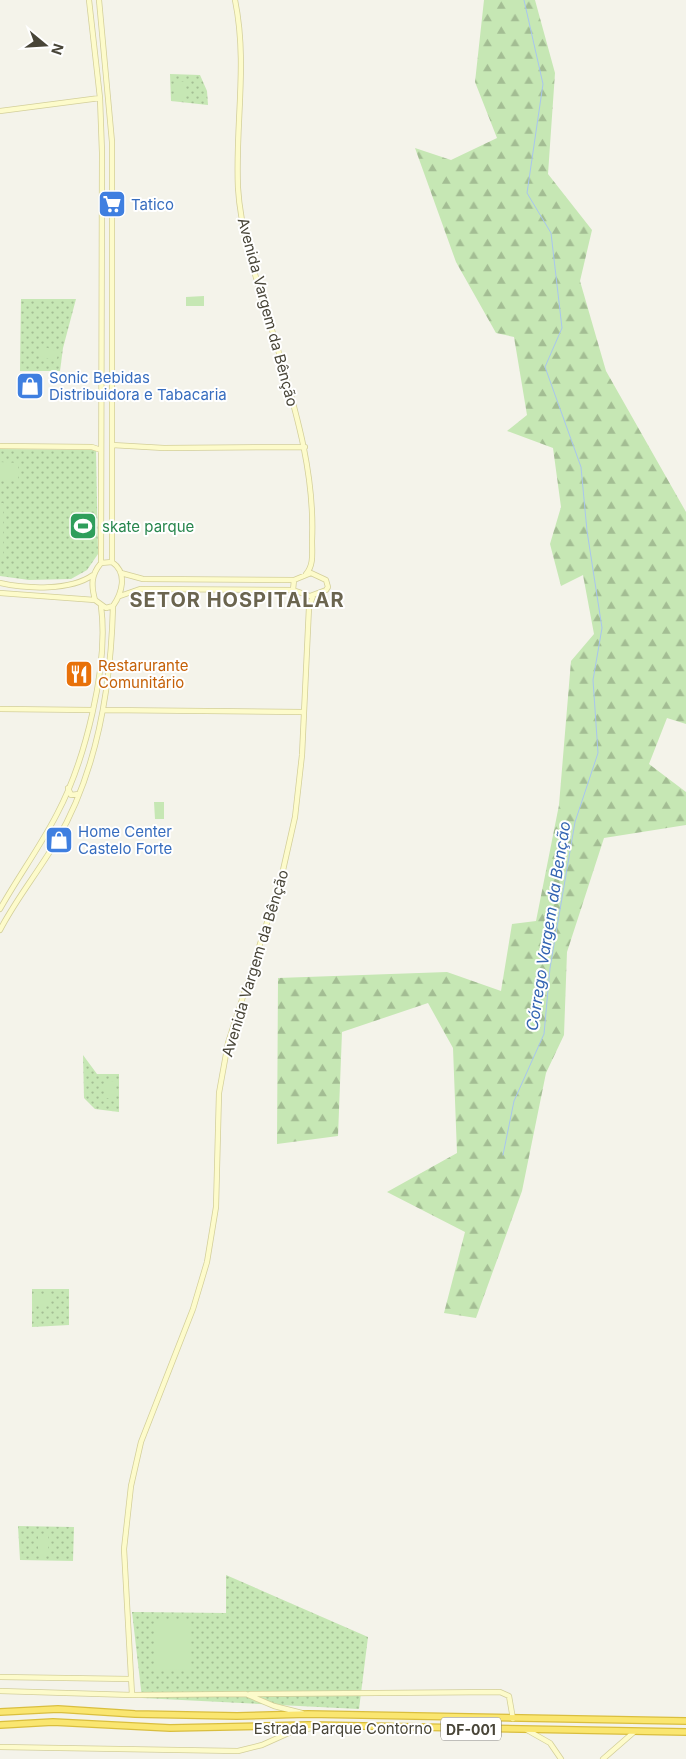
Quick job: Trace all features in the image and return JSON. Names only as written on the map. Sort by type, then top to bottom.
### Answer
[{"type":"highway","name":"Estrada Parque Contorno","points":[[0,1712],[58,1709],[135,1714],[284,1716],[308,1714],[392,1718],[686,1721]]},
{"type":"highway","points":[[391,1728],[384,1723],[392,1718]]},
{"type":"highway","points":[[651,1721],[651,1732]]},
{"type":"highway","name":"Estrada Parque Contorno","points":[[0,1726],[53,1722],[170,1728],[330,1726],[686,1732]]},
{"type":"main road","points":[[0,582],[66,586],[78,584],[93,574],[101,563],[102,156],[100,98],[89,0]]},
{"type":"main road","points":[[99,0],[112,158],[112,562],[121,573],[137,579],[294,580],[306,574],[317,574],[326,580],[328,587],[323,593],[313,596],[307,596],[293,590],[176,589],[140,589],[120,596]]},
{"type":"main road","name":"Avenida Vargem da Bênção","points":[[235,0],[240,23],[242,62],[237,144],[241,216],[304,447],[312,509],[311,563],[306,574]]},
{"type":"main road","points":[[90,9],[97,10],[100,6]]},
{"type":"main road","points":[[93,32],[103,33]]},
{"type":"main road","points":[[0,111],[100,98]]},
{"type":"main road","points":[[102,156],[106,162],[112,158]]},
{"type":"main road","points":[[102,172],[105,168],[112,172]]},
{"type":"main road","points":[[102,409],[106,412],[112,410]]},
{"type":"main road","points":[[102,421],[108,417],[112,421]]},
{"type":"main road","points":[[102,432],[112,429]]},
{"type":"main road","points":[[92,447],[102,443]]},
{"type":"main road","points":[[0,446],[92,447],[101,450]]},
{"type":"main road","points":[[112,447],[304,447]]},
{"type":"main road","points":[[101,563],[112,562]]},
{"type":"main road","name":"Avenida Vargem da Bênção","points":[[311,563],[317,574]]},
{"type":"main road","points":[[0,930],[57,841],[79,794],[104,710],[110,666],[113,606],[120,596],[121,573]]},
{"type":"main road","points":[[93,574],[92,589],[95,600],[101,606],[113,606]]},
{"type":"main road","points":[[207,590],[209,586],[208,578]]},
{"type":"main road","points":[[176,579],[174,585],[176,589]]},
{"type":"main road","points":[[293,590],[294,580]]},
{"type":"main road","points":[[0,593],[95,600]]},
{"type":"main road","name":"Avenida Vargem da Bênção","points":[[132,1695],[124,1549],[131,1486],[140,1442],[193,1309],[207,1262],[216,1202],[218,1115],[223,1068],[228,1043],[288,850],[299,787],[309,607],[307,596]]},
{"type":"main road","name":"Avenida Vargem da Bênção","points":[[309,607],[313,596]]},
{"type":"main road","points":[[0,909],[33,857],[60,808],[68,788],[92,710],[100,661],[101,606]]},
{"type":"main road","points":[[100,661],[104,667],[110,666]]},
{"type":"main road","points":[[98,676],[103,672],[108,676]]},
{"type":"main road","points":[[0,709],[92,710]]},
{"type":"main road","points":[[104,710],[303,712]]},
{"type":"main road","points":[[68,788],[71,795],[79,794]]},
{"type":"main road","points":[[60,808],[68,806],[70,814]]},
{"type":"main road","points":[[33,857],[40,858],[40,865]]},
{"type":"main road","points":[[19,878],[20,885],[28,885]]},
{"type":"main road","points":[[0,1677],[130,1679]]},
{"type":"main road","points":[[1,1690],[132,1695],[500,1692],[509,1696],[513,1719]]},
{"type":"main road","points":[[246,1694],[274,1706],[308,1714]]},
{"type":"main road","points":[[0,1747],[238,1751],[262,1745],[291,1732],[330,1726]]},
{"type":"main road","points":[[525,1730],[550,1743],[561,1759]]},
{"type":"main road","points":[[603,1759],[634,1732]]},
{"type":"green space","points":[[484,0],[535,0],[555,73],[548,174],[592,230],[580,281],[606,371],[686,512],[686,724],[667,718],[649,764],[686,792],[686,825],[604,838],[567,952],[564,1035],[546,1073],[522,1191],[476,1318],[444,1313],[465,1232],[387,1192],[457,1153],[453,1048],[428,1003],[342,1032],[338,1136],[277,1144],[278,978],[447,972],[501,991],[512,924],[536,921],[559,805],[571,661],[594,634],[583,575],[561,586],[550,544],[561,507],[553,448],[507,431],[527,415],[514,337],[496,333],[456,262],[415,148],[451,160],[497,138],[475,82]]},
{"type":"green space","points":[[170,74],[200,75],[207,91],[208,105],[171,101]]},
{"type":"green space","points":[[175,82],[185,82],[185,100],[175,101]]},
{"type":"green space","points":[[204,296],[204,306],[186,306],[186,297]]},
{"type":"green space","points":[[21,299],[76,299],[63,348],[60,371],[20,371]]},
{"type":"green space","points":[[42,346],[59,352],[56,361],[39,356]]},
{"type":"green space","points":[[0,449],[96,450],[98,554],[87,570],[71,579],[29,580],[0,576]]},
{"type":"green space","points":[[0,462],[18,463],[18,481],[0,480]]},
{"type":"green space","points":[[0,503],[3,503],[3,554],[0,554]]},
{"type":"green space","name":"skate parque","points":[[72,512],[95,513],[95,539],[71,540]]},
{"type":"green space","points":[[154,802],[164,802],[164,819],[155,819]]},
{"type":"green space","points":[[83,1055],[97,1074],[119,1074],[119,1112],[95,1109],[84,1098]]},
{"type":"green space","points":[[114,1081],[114,1098],[104,1098],[104,1082]]},
{"type":"green space","points":[[32,1289],[69,1289],[69,1325],[32,1327]]},
{"type":"green space","points":[[32,1295],[49,1295],[49,1304],[32,1304]]},
{"type":"green space","points":[[18,1526],[74,1527],[73,1561],[20,1560]]},
{"type":"green space","points":[[38,1536],[48,1536],[48,1554],[38,1554]]},
{"type":"green space","points":[[226,1575],[368,1637],[359,1709],[142,1698],[132,1612],[226,1613]]},
{"type":"green space","points":[[156,1619],[189,1619],[189,1669],[156,1670]]},
{"type":"waterway","name":"Córrego Vargem da Benção","points":[[503,1155],[514,1101],[544,1034],[550,968],[575,822],[598,753],[593,680],[602,628],[587,531],[581,467],[545,367],[562,328],[551,233],[527,193],[543,84],[524,0]]},
{"type":"place","name":"Tatico","points":[[112,204]]},
{"type":"place","name":"Sonic Bebidas Distribuidora e Tabacaria","points":[[30,386]]},
{"type":"place","name":"skate parque","points":[[83,526]]},
{"type":"place","name":"Restarurante Comunitário","points":[[79,674]]},
{"type":"place","name":"Home Center Castelo Forte","points":[[59,840]]},
{"type":"district","name":"SETOR HOSPITALAR","points":[[237,600]]}]
